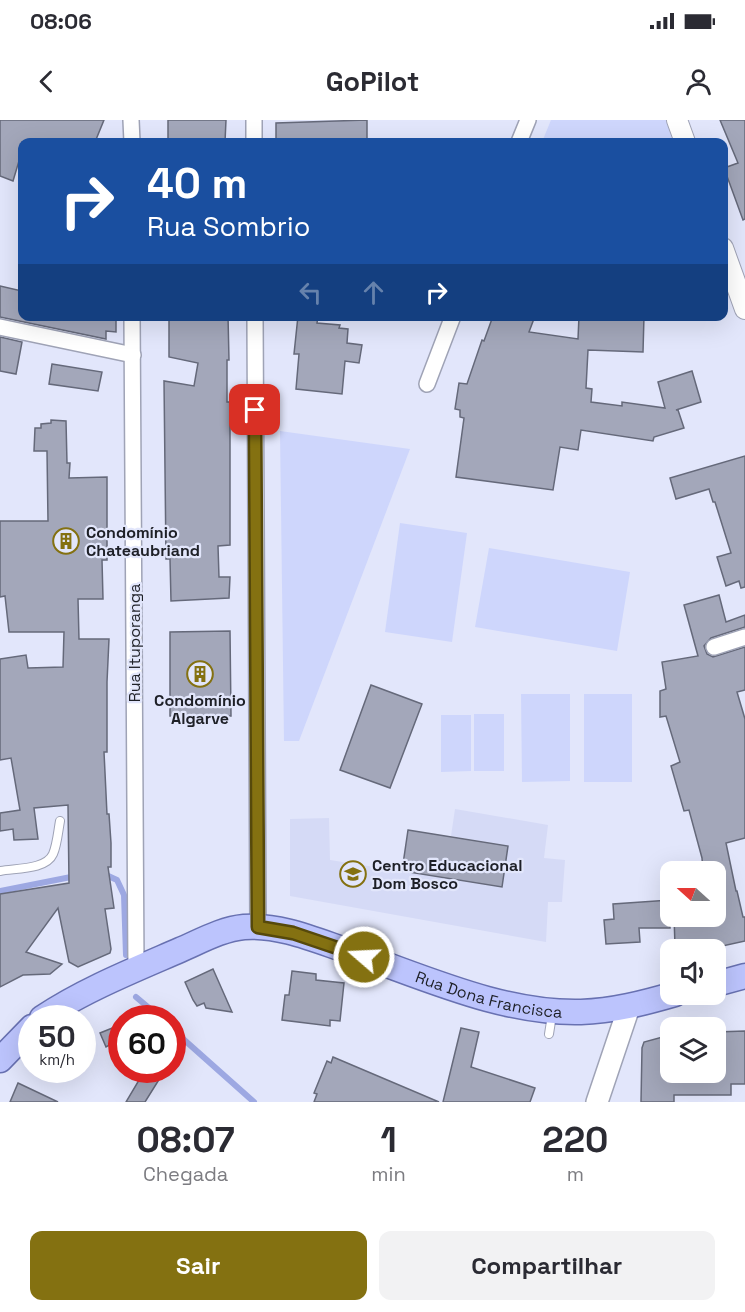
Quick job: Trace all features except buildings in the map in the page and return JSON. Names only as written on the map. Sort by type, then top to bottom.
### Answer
[{"type":"main road","name":"Rua Dona Francisca","points":[[64,1005],[136,969],[222,932],[243,927],[293,933],[551,1022],[580,1012],[629,1006],[660,998]]},
{"type":"main road","points":[[726,981],[745,976]]},
{"type":"main road","points":[[597,1102],[629,1006]]},
{"type":"main road","points":[[0,1060],[18,1041]]},
{"type":"street","points":[[131,120],[132,138]]},
{"type":"street","points":[[254,120],[254,138]]},
{"type":"street","points":[[521,138],[528,120]]},
{"type":"street","points":[[677,120],[684,138]]},
{"type":"street","points":[[728,262],[745,309]]},
{"type":"street","name":"Rua Ituporanga","points":[[132,321],[136,969]]},
{"type":"street","points":[[255,321],[258,927]]},
{"type":"street","points":[[427,384],[451,321]]},
{"type":"street","points":[[0,327],[133,355]]},
{"type":"street","points":[[714,647],[745,637]]},
{"type":"lane","points":[[0,870],[40,865],[49,861],[54,853],[60,821]]},
{"type":"shaded area","points":[[551,120],[666,120],[672,138],[544,138]]},
{"type":"shaded area","points":[[280,431],[410,449],[299,741],[284,741]]},
{"type":"shaded area","points":[[400,523],[467,533],[452,642],[385,632]]},
{"type":"shaded area","points":[[489,548],[630,572],[617,651],[475,627]]},
{"type":"shaded area","points":[[521,694],[570,694],[570,781],[522,782]]},
{"type":"shaded area","points":[[584,694],[632,694],[632,782],[584,782]]},
{"type":"shaded area","points":[[474,714],[504,714],[504,771],[474,771]]},
{"type":"shaded area","points":[[441,715],[471,715],[471,771],[441,772]]},
{"type":"shaded area","name":"Centro Educacional Dom Bosco","points":[[455,809],[548,825],[544,858],[565,860],[562,902],[548,902],[546,942],[290,896],[290,819],[329,818],[330,860],[501,887],[508,846],[451,836]]},
{"type":"waterway","points":[[104,874],[117,880],[124,895],[126,955]]},
{"type":"waterway","points":[[0,891],[76,876]]},
{"type":"waterway","points":[[136,997],[146,1005]]},
{"type":"waterway","points":[[186,1041],[254,1102]]},
{"type":"place","name":"Condomínio Chateaubriand","points":[[66,541]]},
{"type":"place","name":"Condomínio Algarve","points":[[200,674]]},
{"type":"place","name":"Centro Educacional Dom Bosco","points":[[353,874]]},
{"type":"route","points":[[255,410],[258,927],[293,933],[364,957]]}]
